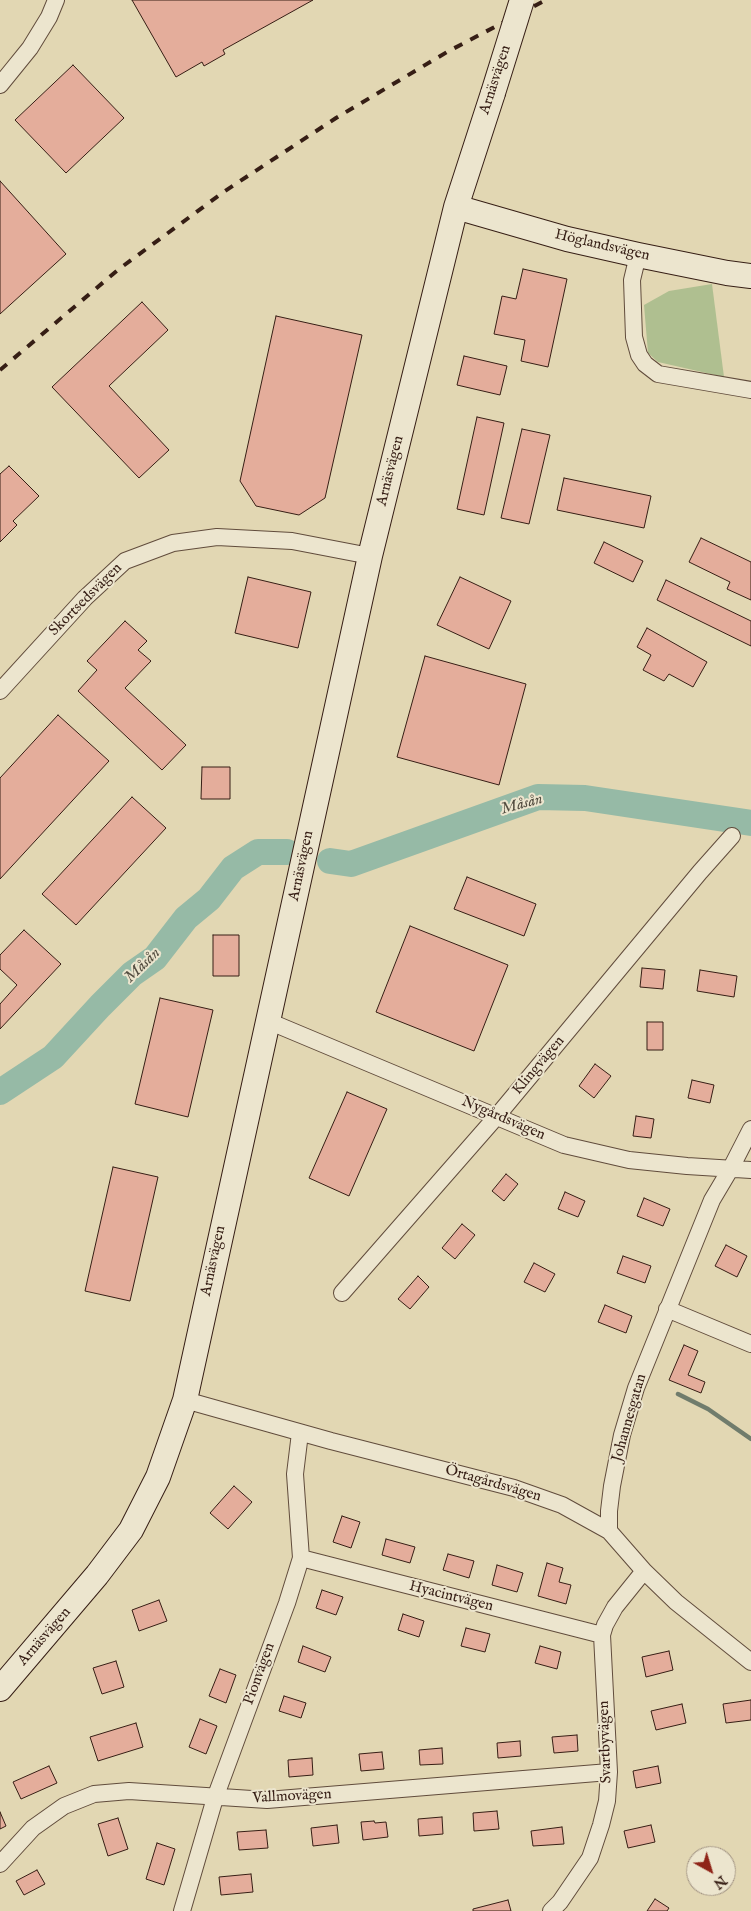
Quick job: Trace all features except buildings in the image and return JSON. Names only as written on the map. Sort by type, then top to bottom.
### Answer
[{"type":"street","points":[[0,85],[30,48],[49,17],[56,0]]},
{"type":"street","name":"Arnäsvägen","points":[[0,1689],[97,1575],[131,1530],[158,1477],[185,1400],[370,556],[456,207],[522,0]]},
{"type":"street","name":"Höglandsvägen","points":[[456,207],[567,239],[727,273],[751,276]]},
{"type":"street","points":[[638,255],[632,280],[634,337],[639,355],[645,364],[658,374],[751,390]]},
{"type":"street","name":"Skortsedsvägen","points":[[0,691],[85,598],[125,561],[172,543],[217,537],[292,541],[370,556]]},
{"type":"street","name":"Klingvägen","points":[[342,1293],[498,1116],[732,836]]},
{"type":"street","name":"Nygårdsvägen","points":[[268,1021],[564,1145],[629,1160],[751,1170]]},
{"type":"street","name":"Johannesgatan","points":[[609,1531],[612,1486],[622,1435],[636,1388],[712,1200],[751,1129]]},
{"type":"street","points":[[667,1308],[751,1344]]},
{"type":"street","name":"Örtagårdsvägen","points":[[185,1400],[300,1433],[514,1488],[562,1506],[609,1531],[644,1571],[676,1602],[751,1662]]},
{"type":"street","name":"Pionvägen","points":[[182,1911],[215,1798],[287,1603],[301,1558],[295,1474],[300,1433]]},
{"type":"street","name":"Hyacintvägen","points":[[301,1558],[602,1635]]},
{"type":"street","name":"Svartbyvägen","points":[[561,1908],[590,1858],[607,1801],[609,1772],[602,1635],[605,1625],[626,1591],[644,1571]]},
{"type":"street","name":"Vallmovägen","points":[[0,1864],[33,1828],[64,1806],[94,1794],[129,1791],[268,1800],[609,1772]]},
{"type":"green space","points":[[712,284],[724,377],[658,362],[648,353],[644,305],[669,291]]},
{"type":"waterway","name":"Måsån","points":[[330,861],[351,864],[538,797],[585,798],[751,823]]},
{"type":"waterway","name":"Måsån","points":[[0,1092],[53,1057],[132,974],[155,958],[186,918],[209,899],[233,868],[258,852],[287,852]]},
{"type":"waterway","points":[[678,1394],[708,1409],[751,1439]]},
{"type":"railway","points":[[0,370],[119,269],[225,191],[336,118],[447,52],[546,0]]}]
